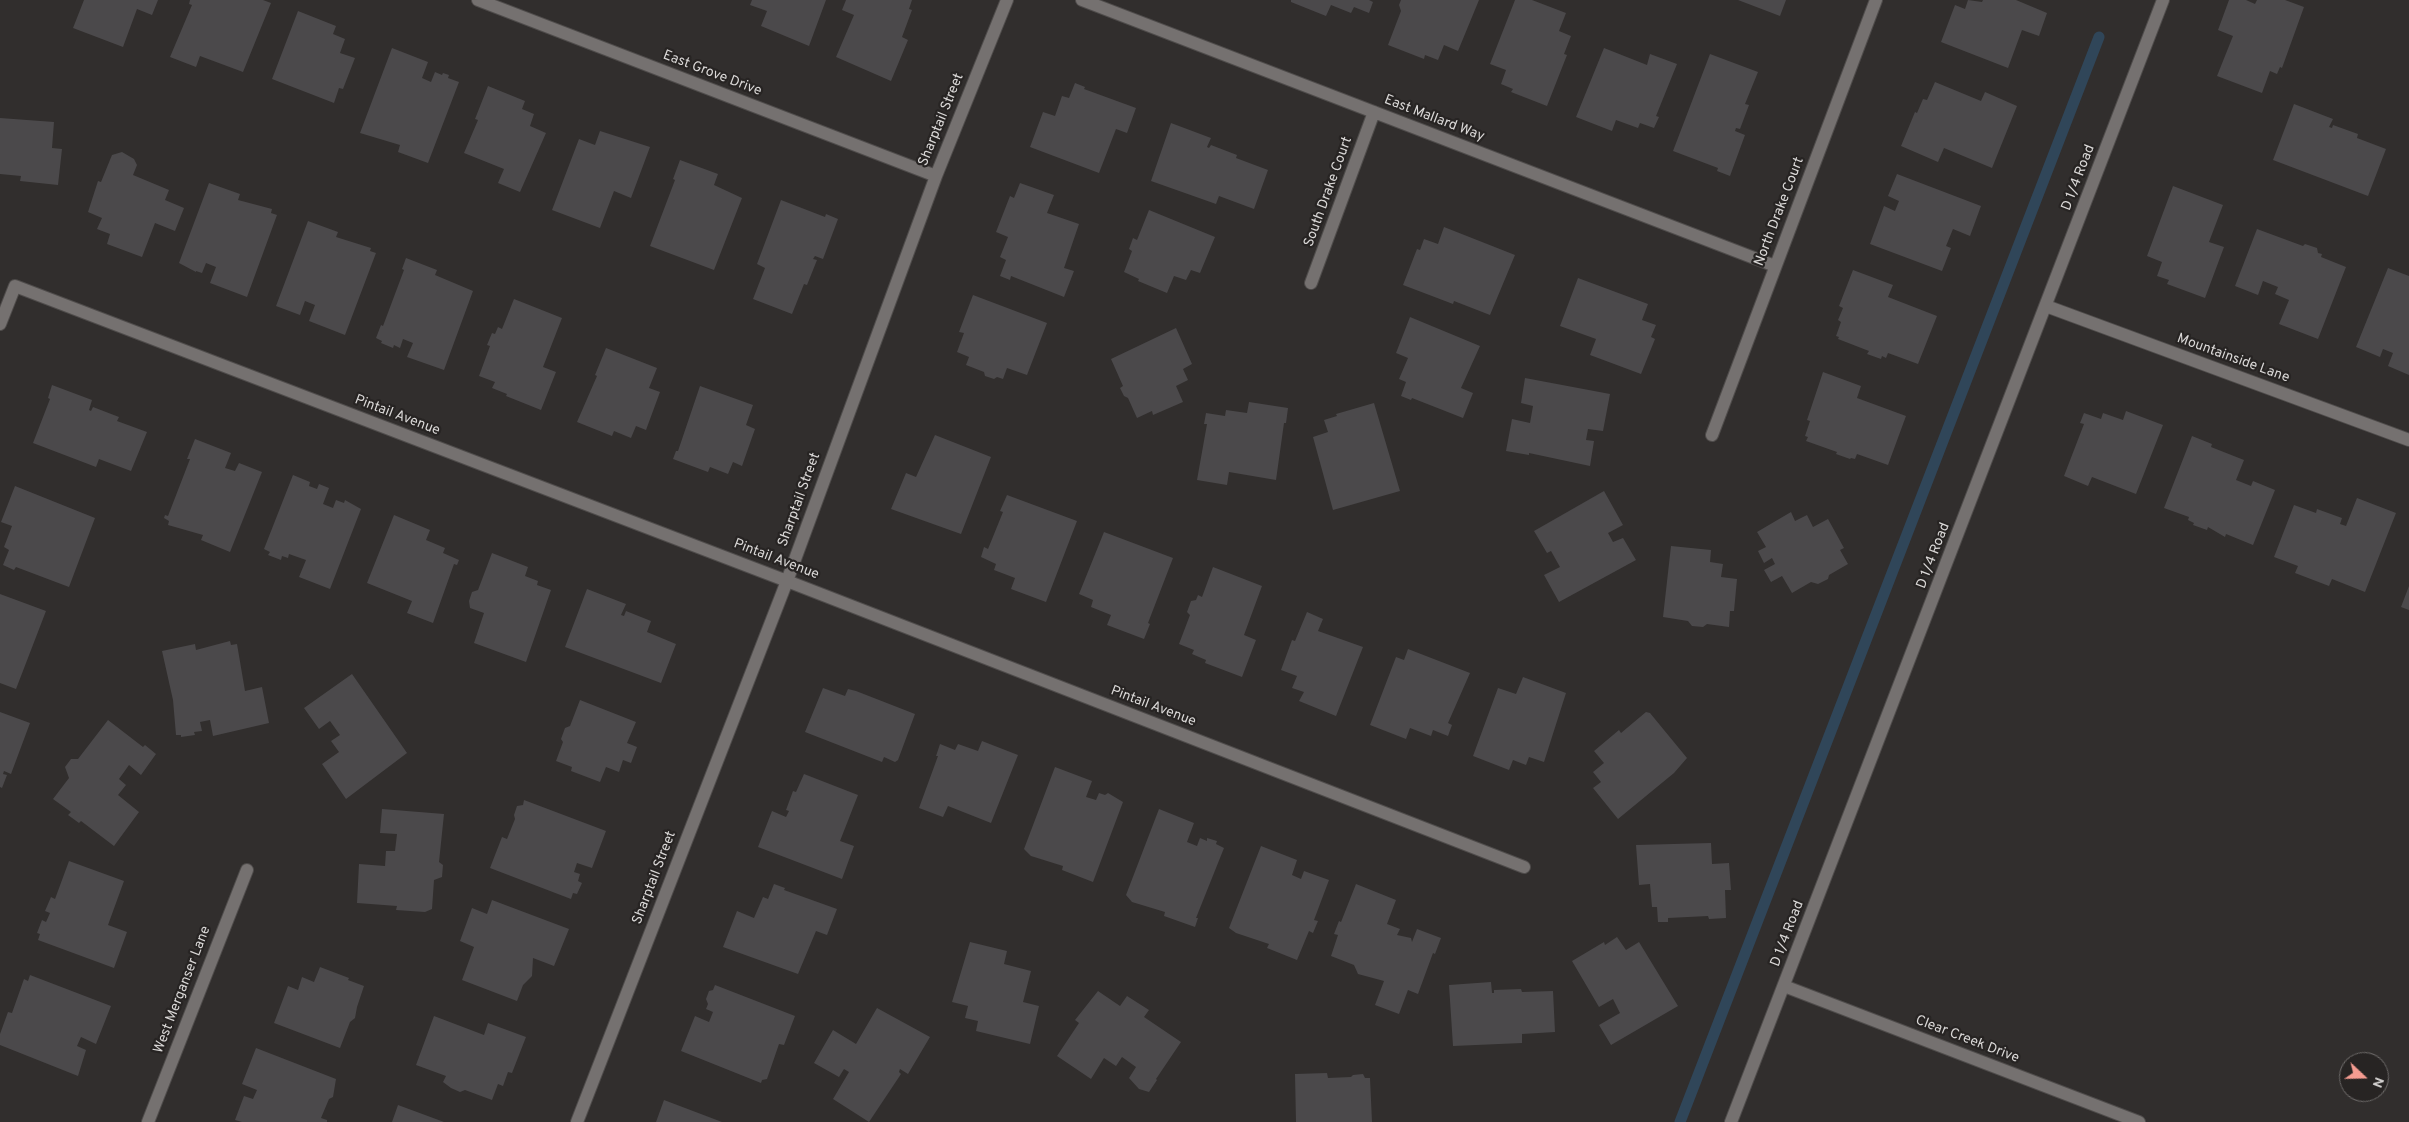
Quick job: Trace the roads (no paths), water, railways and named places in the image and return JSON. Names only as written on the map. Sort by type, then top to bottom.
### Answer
[{"type":"street","name":"East Grove Drive","points":[[478,0],[936,176]]},
{"type":"street","name":"Sharptail Street","points":[[577,1122],[787,581],[936,176],[1007,0]]},
{"type":"street","name":"East Mallard Way","points":[[1082,0],[1775,266]]},
{"type":"street","name":"North Drake Court","points":[[1712,436],[1876,0]]},
{"type":"street","name":"D 1/4 Road","points":[[1731,1122],[2163,0]]},
{"type":"street","name":"South Drake Court","points":[[1311,283],[1374,112]]},
{"type":"street","name":"Pintail Avenue","points":[[0,324],[15,286],[787,581],[1524,867]]},
{"type":"street","name":"Mountainside Lane","points":[[2046,306],[2409,440]]},
{"type":"street","name":"West Merganser Lane","points":[[148,1122],[247,870]]},
{"type":"street","name":"Clear Creek Drive","points":[[1784,986],[2139,1122]]},
{"type":"waterway","points":[[1680,1122],[2099,37]]}]
